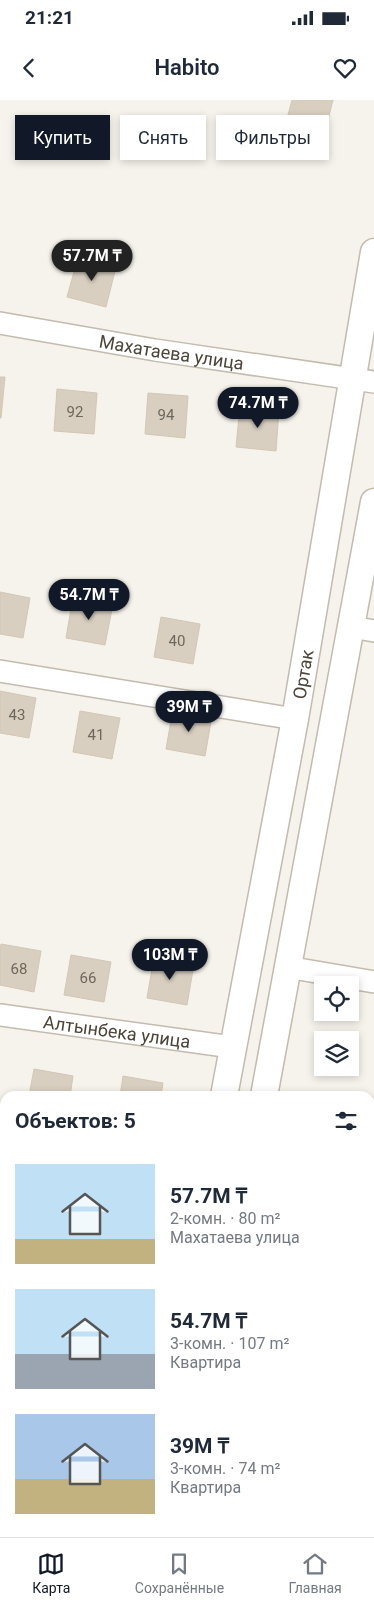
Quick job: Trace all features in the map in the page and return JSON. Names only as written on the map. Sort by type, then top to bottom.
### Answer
[{"type":"street","name":"Ортак","points":[[225,1091],[295,719],[363,380],[360,341],[374,252]]},
{"type":"street","name":"Махатаева улица","points":[[0,323],[155,350],[363,380]]},
{"type":"street","points":[[265,1091],[288,967],[363,629],[374,502]]},
{"type":"street","points":[[0,671],[295,719]]},
{"type":"street","points":[[288,967],[374,982]]},
{"type":"street","name":"Алтынбека улица","points":[[0,1015],[232,1047]]},
{"type":"building","points":[[292,100],[333,100],[329,116],[288,115]]},
{"type":"building","points":[[78,257],[116,267],[106,307],[67,297]]},
{"type":"building","points":[[0,377],[5,377],[1,418],[0,418]]},
{"type":"building","points":[[57,389],[97,393],[94,434],[54,431]]},
{"type":"building","points":[[148,393],[188,396],[185,438],[145,434]]},
{"type":"building","points":[[240,406],[279,410],[276,451],[236,447]]},
{"type":"building","points":[[0,592],[30,598],[23,638],[0,634]]},
{"type":"building","points":[[73,597],[113,604],[105,645],[66,638]]},
{"type":"building","points":[[161,617],[200,624],[193,664],[154,657]]},
{"type":"building","points":[[0,691],[36,698],[29,738],[0,733]]},
{"type":"building","points":[[173,709],[212,716],[205,756],[166,749]]},
{"type":"building","points":[[80,711],[120,718],[112,759],[73,752]]},
{"type":"building","points":[[1,944],[41,951],[34,992],[0,985]]},
{"type":"building","points":[[71,955],[111,962],[104,1002],[64,995]]},
{"type":"building","points":[[154,957],[194,964],[187,1005],[147,998]]},
{"type":"building","points":[[34,1069],[73,1076],[71,1091],[30,1091]]},
{"type":"building","points":[[123,1076],[163,1083],[162,1091],[121,1091]]}]
